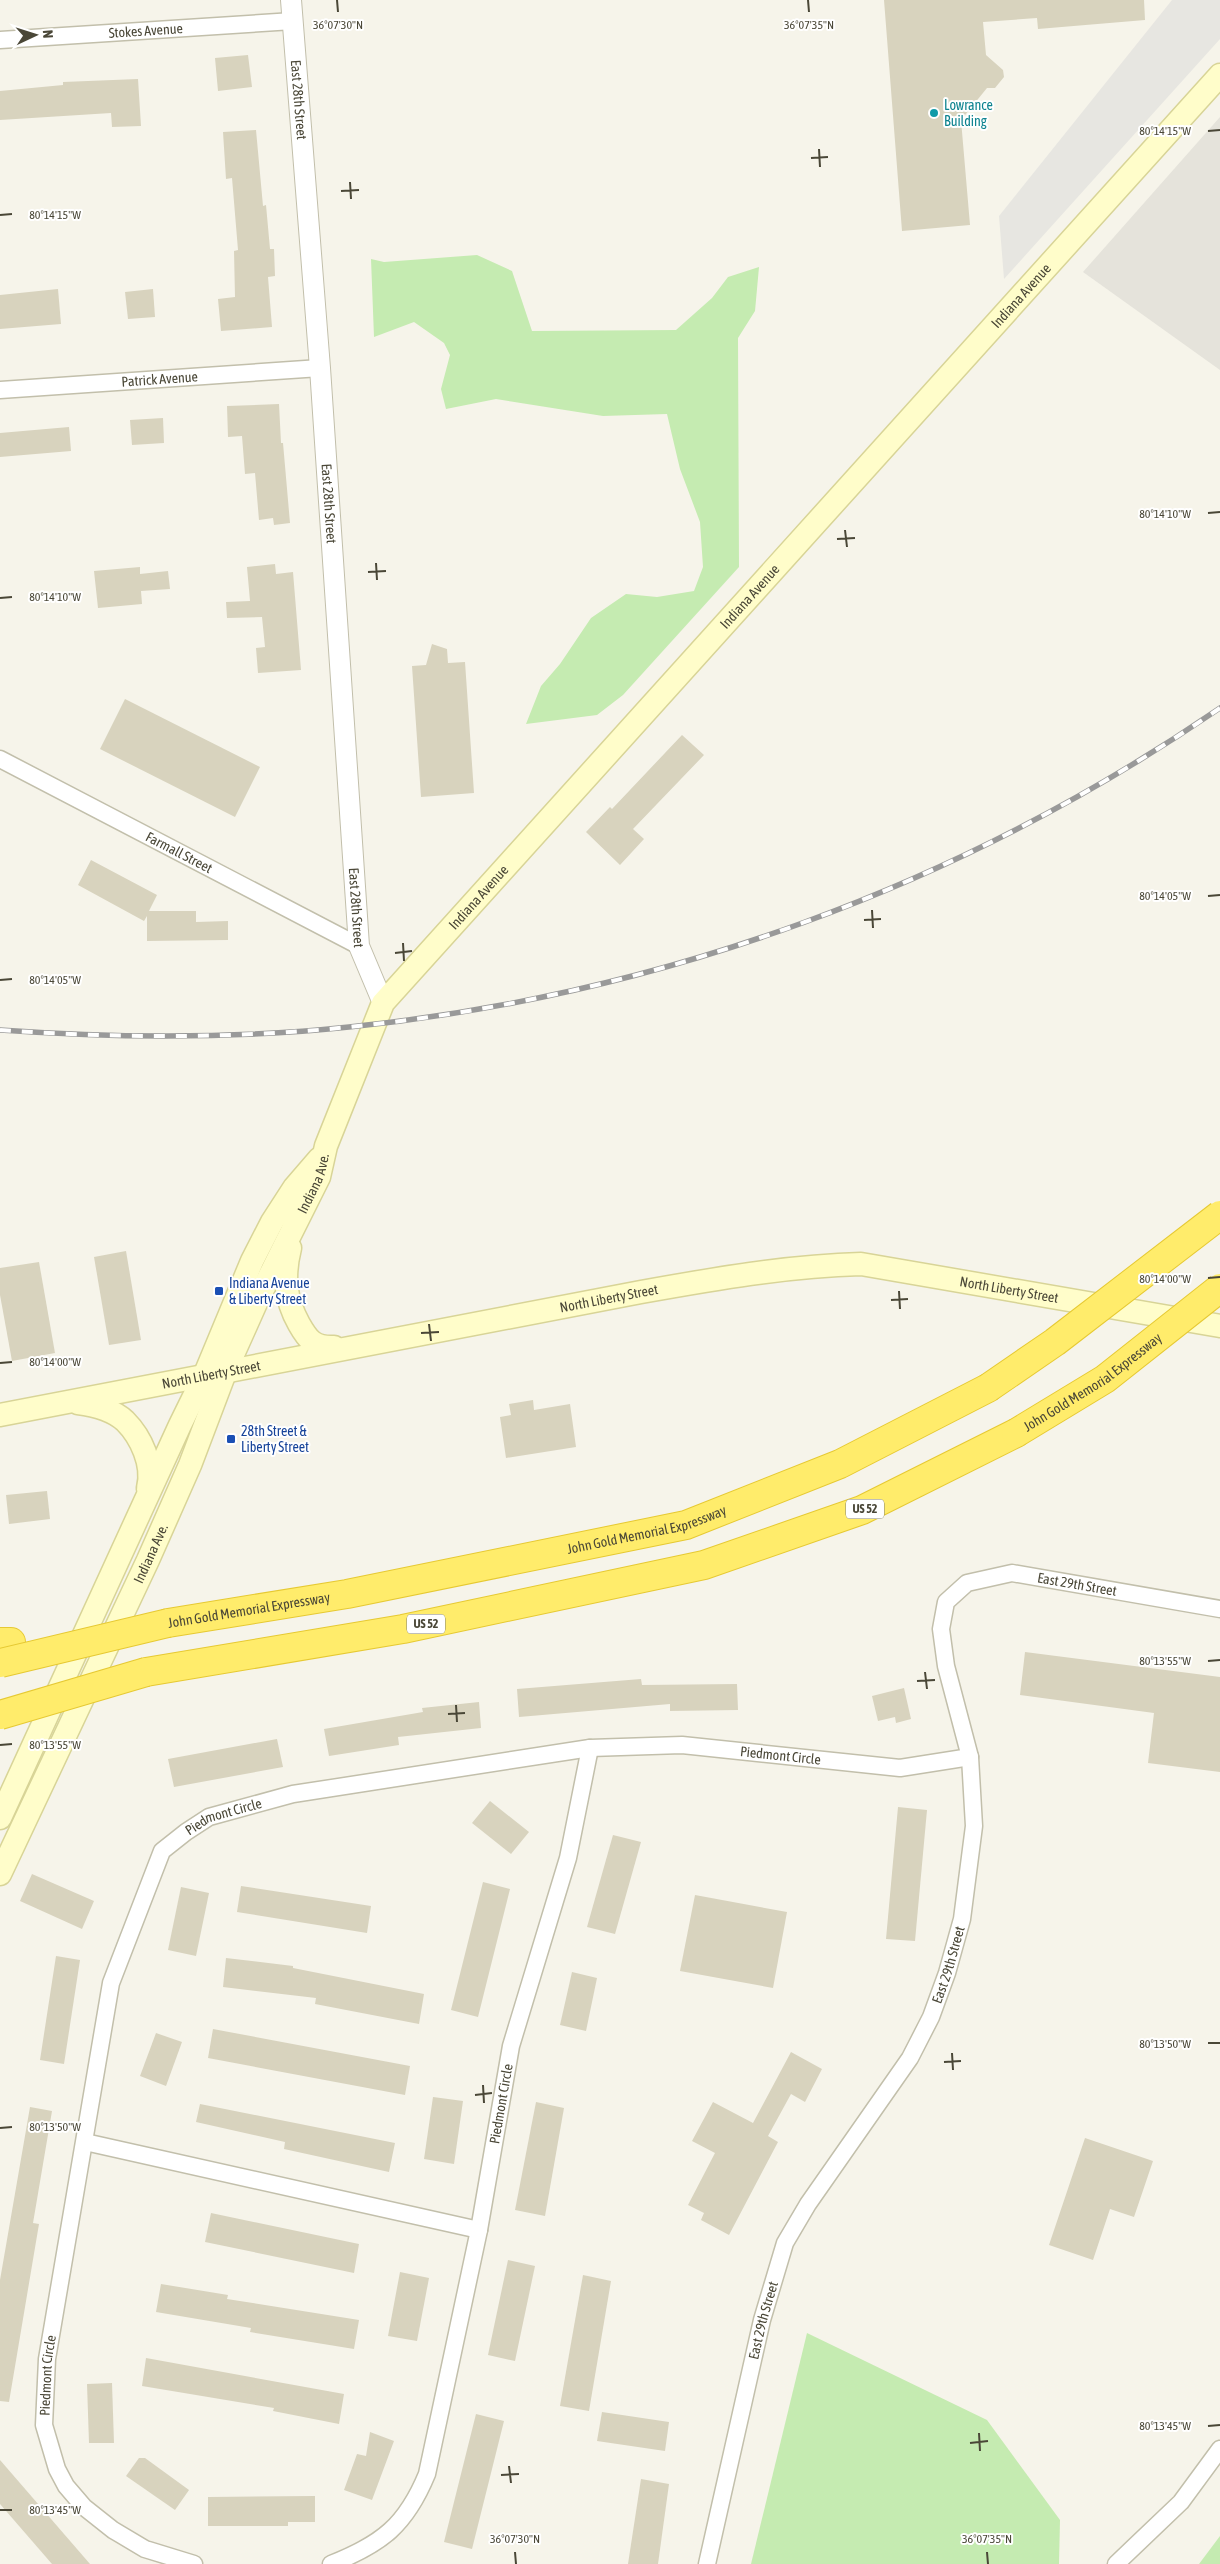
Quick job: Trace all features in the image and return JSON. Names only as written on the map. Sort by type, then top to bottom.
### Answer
[{"type":"highway","name":"John Gold Memorial Expressway","points":[[3,1653],[168,1623],[347,1594],[686,1525],[840,1464],[988,1388],[1055,1342],[1220,1215]]},
{"type":"highway","name":"John Gold Memorial Expressway","points":[[0,1700],[146,1672],[403,1629],[704,1564],[862,1510],[1016,1432],[1105,1379],[1220,1288]]},
{"type":"highway","points":[[0,1715],[146,1672]]},
{"type":"main road","name":"Indiana Avenue","points":[[326,1146],[383,1002],[1220,76]]},
{"type":"main road","name":"Indiana Ave.","points":[[0,1818],[180,1425],[216,1372],[256,1303],[319,1177],[326,1146]]},
{"type":"main road","name":"Indiana Ave.","points":[[0,1874],[152,1551],[200,1442],[216,1372],[252,1261],[294,1188],[310,1171],[326,1146]]},
{"type":"main road","points":[[296,1224],[285,1278],[286,1295],[292,1312],[310,1342],[321,1348],[357,1345]]},
{"type":"main road","name":"North Liberty Street","points":[[0,1415],[357,1345],[708,1280],[811,1266],[860,1264],[1220,1326]]},
{"type":"main road","points":[[67,1402],[93,1404],[107,1409],[124,1420],[135,1434],[149,1463],[151,1476],[143,1507]]},
{"type":"street","name":"East 28th Street","points":[[291,0],[320,368],[358,946],[383,1002]]},
{"type":"street","name":"Stokes Avenue","points":[[0,40],[293,21]]},
{"type":"street","name":"Patrick Avenue","points":[[0,390],[320,368]]},
{"type":"street","name":"Farmall Street","points":[[0,759],[358,946]]},
{"type":"street","name":"East 29th Street","points":[[707,2564],[762,2320],[785,2243],[808,2204],[910,2058],[931,2017],[947,1973],[962,1919],[974,1826],[970,1757],[946,1666],[941,1630],[946,1602],[967,1583],[1012,1573],[1220,1609]]},
{"type":"street","name":"Piedmont Circle","points":[[194,2564],[145,2549],[113,2530],[84,2507],[66,2486],[57,2469],[44,2424],[47,2358],[111,1983],[162,1851],[209,1817],[293,1794],[590,1748],[682,1745],[900,1768],[970,1757]]},
{"type":"street","name":"Piedmont Circle","points":[[331,2564],[354,2555],[378,2541],[400,2523],[416,2501],[429,2465],[478,2230],[511,2046],[568,1858],[590,1748]]},
{"type":"street","points":[[85,2142],[478,2230]]},
{"type":"street","points":[[1116,2564],[1181,2502],[1220,2449]]},
{"type":"shaded area","points":[[1172,0],[1220,0],[1220,39],[1004,279],[999,216]]},
{"type":"shaded area","points":[[1220,117],[1220,370],[1083,272]]},
{"type":"green space","points":[[477,255],[512,271],[532,331],[676,330],[712,298],[728,277],[759,267],[755,311],[738,338],[739,567],[623,695],[597,715],[526,724],[541,686],[560,664],[591,618],[626,594],[657,597],[694,591],[703,567],[700,522],[680,469],[667,414],[603,416],[496,399],[446,409],[441,389],[450,355],[444,343],[414,322],[374,337],[371,259],[384,262]]},
{"type":"green space","points":[[807,2333],[987,2420],[1060,2520],[1059,2564],[751,2564]]},
{"type":"green space","points":[[1220,2536],[1220,2564],[1199,2564]]},
{"type":"building","name":"Lowrance Building","points":[[884,0],[1144,0],[1145,20],[1038,29],[1037,18],[983,22],[986,55],[1003,70],[1004,77],[995,88],[987,88],[961,120],[970,225],[902,231]]},
{"type":"building","points":[[248,55],[252,87],[218,91],[215,58]]},
{"type":"building","points":[[138,79],[141,126],[112,127],[111,113],[0,120],[0,91],[63,85],[63,82]]},
{"type":"building","points":[[256,130],[263,206],[266,205],[270,249],[274,249],[275,276],[268,277],[272,327],[221,331],[218,299],[235,297],[234,251],[238,250],[232,178],[226,179],[223,132]]},
{"type":"building","points":[[58,289],[61,324],[0,329],[0,295]]},
{"type":"building","points":[[153,289],[155,317],[128,319],[125,292]]},
{"type":"building","points":[[279,404],[281,443],[283,443],[290,523],[274,525],[273,518],[259,520],[255,473],[245,474],[242,436],[228,437],[227,406]]},
{"type":"building","points":[[163,418],[164,443],[132,445],[130,420]]},
{"type":"building","points":[[69,427],[71,451],[0,457],[0,433]]},
{"type":"building","points":[[275,564],[276,574],[293,572],[301,670],[258,673],[256,648],[265,647],[262,617],[227,618],[226,602],[250,601],[247,567]]},
{"type":"building","points":[[140,567],[140,574],[168,571],[170,589],[141,591],[142,604],[98,608],[94,571]]},
{"type":"building","points":[[432,644],[447,649],[448,663],[465,662],[474,793],[421,797],[412,666],[426,665]]},
{"type":"building","points":[[125,699],[260,767],[235,817],[100,749]]},
{"type":"building","points":[[682,735],[704,755],[633,829],[644,839],[620,865],[586,832],[610,807],[612,809]]},
{"type":"building","points":[[91,860],[157,895],[149,911],[196,911],[196,922],[228,921],[228,940],[147,941],[147,916],[144,921],[78,885]]},
{"type":"building","points":[[126,1251],[141,1340],[109,1345],[94,1257]]},
{"type":"building","points":[[39,1262],[55,1353],[12,1361],[0,1295],[0,1268]]},
{"type":"building","points":[[533,1400],[534,1410],[570,1404],[576,1447],[506,1458],[500,1417],[511,1415],[509,1404]]},
{"type":"building","points":[[47,1491],[50,1519],[9,1524],[6,1495]]},
{"type":"building","points":[[1025,1652],[1220,1677],[1220,1772],[1148,1763],[1154,1713],[1020,1695]]},
{"type":"building","points":[[641,1679],[642,1685],[737,1684],[738,1710],[670,1711],[670,1704],[519,1717],[517,1689]]},
{"type":"building","points":[[904,1688],[911,1719],[896,1723],[895,1717],[878,1721],[872,1696]]},
{"type":"building","points":[[479,1702],[481,1728],[398,1737],[399,1745],[329,1756],[324,1729],[423,1712],[422,1708]]},
{"type":"building","points":[[277,1739],[283,1767],[174,1787],[168,1759]]},
{"type":"building","points":[[490,1801],[529,1832],[511,1854],[472,1823]]},
{"type":"building","points":[[898,1807],[927,1810],[915,1941],[886,1939]]},
{"type":"building","points":[[613,1835],[641,1842],[615,1934],[587,1927]]},
{"type":"building","points":[[32,1874],[94,1901],[82,1929],[20,1901]]},
{"type":"building","points":[[483,1882],[510,1889],[478,2017],[451,2010]]},
{"type":"building","points":[[241,1886],[371,1906],[367,1933],[237,1912]]},
{"type":"building","points":[[181,1887],[209,1893],[196,1956],[168,1950]]},
{"type":"building","points":[[695,1895],[787,1912],[773,1988],[680,1971]]},
{"type":"building","points":[[56,1956],[80,1960],[64,2064],[40,2060]]},
{"type":"building","points":[[226,1958],[293,1966],[293,1968],[424,1994],[419,2024],[315,2004],[316,1998],[223,1987]]},
{"type":"building","points":[[572,1972],[597,1978],[586,2031],[560,2025]]},
{"type":"building","points":[[213,2029],[410,2066],[405,2095],[208,2058]]},
{"type":"building","points":[[156,2033],[182,2042],[166,2086],[140,2076]]},
{"type":"building","points":[[791,2052],[822,2069],[805,2102],[791,2094],[768,2136],[778,2142],[729,2235],[701,2220],[704,2213],[688,2205],[715,2153],[692,2141],[713,2102],[753,2123]]},
{"type":"building","points":[[433,2097],[463,2101],[454,2164],[424,2159]]},
{"type":"building","points":[[536,2102],[564,2108],[545,2216],[515,2210]]},
{"type":"building","points":[[200,2104],[395,2143],[389,2172],[284,2149],[285,2142],[196,2122]]},
{"type":"building","points":[[30,2107],[52,2111],[33,2223],[39,2224],[9,2402],[0,2401],[0,2280]]},
{"type":"building","points":[[1085,2138],[1153,2161],[1134,2217],[1110,2209],[1093,2260],[1049,2245]]},
{"type":"building","points":[[211,2213],[359,2244],[354,2273],[205,2242]]},
{"type":"building","points":[[508,2260],[535,2266],[515,2361],[488,2355]]},
{"type":"building","points":[[400,2272],[429,2278],[417,2341],[388,2336]]},
{"type":"building","points":[[583,2275],[611,2281],[589,2411],[560,2406]]},
{"type":"building","points":[[161,2284],[228,2295],[227,2299],[359,2320],[354,2349],[250,2332],[251,2328],[156,2312]]},
{"type":"building","points":[[146,2358],[344,2394],[339,2424],[273,2411],[274,2408],[142,2386]]},
{"type":"building","points":[[112,2383],[114,2443],[89,2443],[87,2384]]},
{"type":"building","points":[[602,2412],[669,2422],[665,2451],[597,2441]]},
{"type":"building","points":[[476,2414],[504,2421],[472,2549],[444,2542]]},
{"type":"building","points":[[370,2432],[394,2441],[372,2500],[344,2490],[357,2454],[366,2456]]},
{"type":"building","points":[[139,2458],[145,2458],[189,2490],[175,2510],[126,2476]]},
{"type":"building","points":[[0,2460],[90,2564],[52,2564],[0,2504]]},
{"type":"building","points":[[641,2479],[669,2484],[658,2564],[628,2564]]},
{"type":"building","points":[[315,2496],[315,2522],[288,2522],[288,2526],[208,2526],[208,2497]]},
{"type":"railway","points":[[0,1030],[130,1036],[262,1034],[306,1031],[466,1011],[581,989],[694,959],[804,922],[913,879],[1018,828],[1121,771],[1220,708]]},
{"type":"place","name":"Lowrance Building","points":[[934,113]]},
{"type":"place","name":"Indiana Avenue & Liberty Street","points":[[219,1291]]},
{"type":"place","name":"28th Street & Liberty Street","points":[[231,1439]]}]
